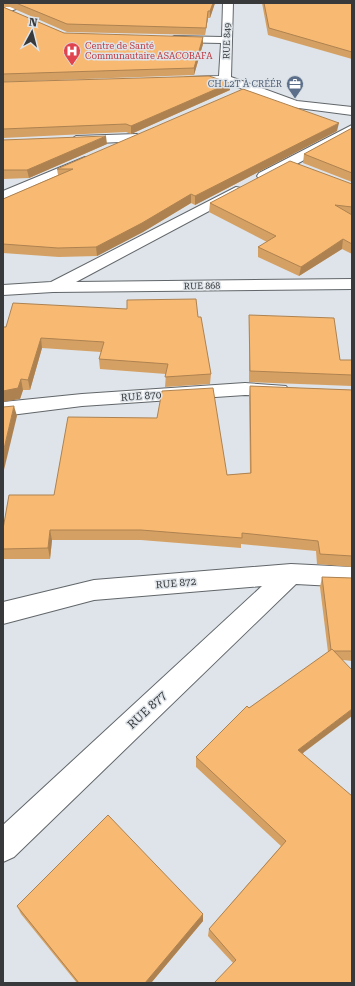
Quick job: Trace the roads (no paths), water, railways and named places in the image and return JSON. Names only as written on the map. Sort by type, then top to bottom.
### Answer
[{"type":"street","points":[[4,10],[26,3]]},
{"type":"street","name":"RUE 849","points":[[225,79],[228,3]]},
{"type":"street","points":[[4,10],[19,16]]},
{"type":"street","points":[[165,39],[227,40]]},
{"type":"street","points":[[178,80],[225,79],[295,104],[352,111]]},
{"type":"street","points":[[237,95],[251,88]]},
{"type":"street","points":[[53,287],[352,129]]},
{"type":"street","points":[[3,196],[152,132]]},
{"type":"street","points":[[66,140],[137,138]]},
{"type":"street","points":[[288,163],[302,169]]},
{"type":"street","name":"RUE 868","points":[[3,290],[53,287],[352,284]]},
{"type":"street","name":"RUE 870","points":[[3,409],[82,400],[245,389],[298,391]]},
{"type":"street","name":"RUE 872","points":[[3,613],[94,590],[291,574],[352,576]]},
{"type":"street","name":"RUE 877","points":[[3,846],[291,574]]},
{"type":"place","name":"Centre de Santé Communautaire ASACOBAFA","points":[[72,66]]},
{"type":"place","name":"CH L2T À CRÉÉR","points":[[295,99]]}]
